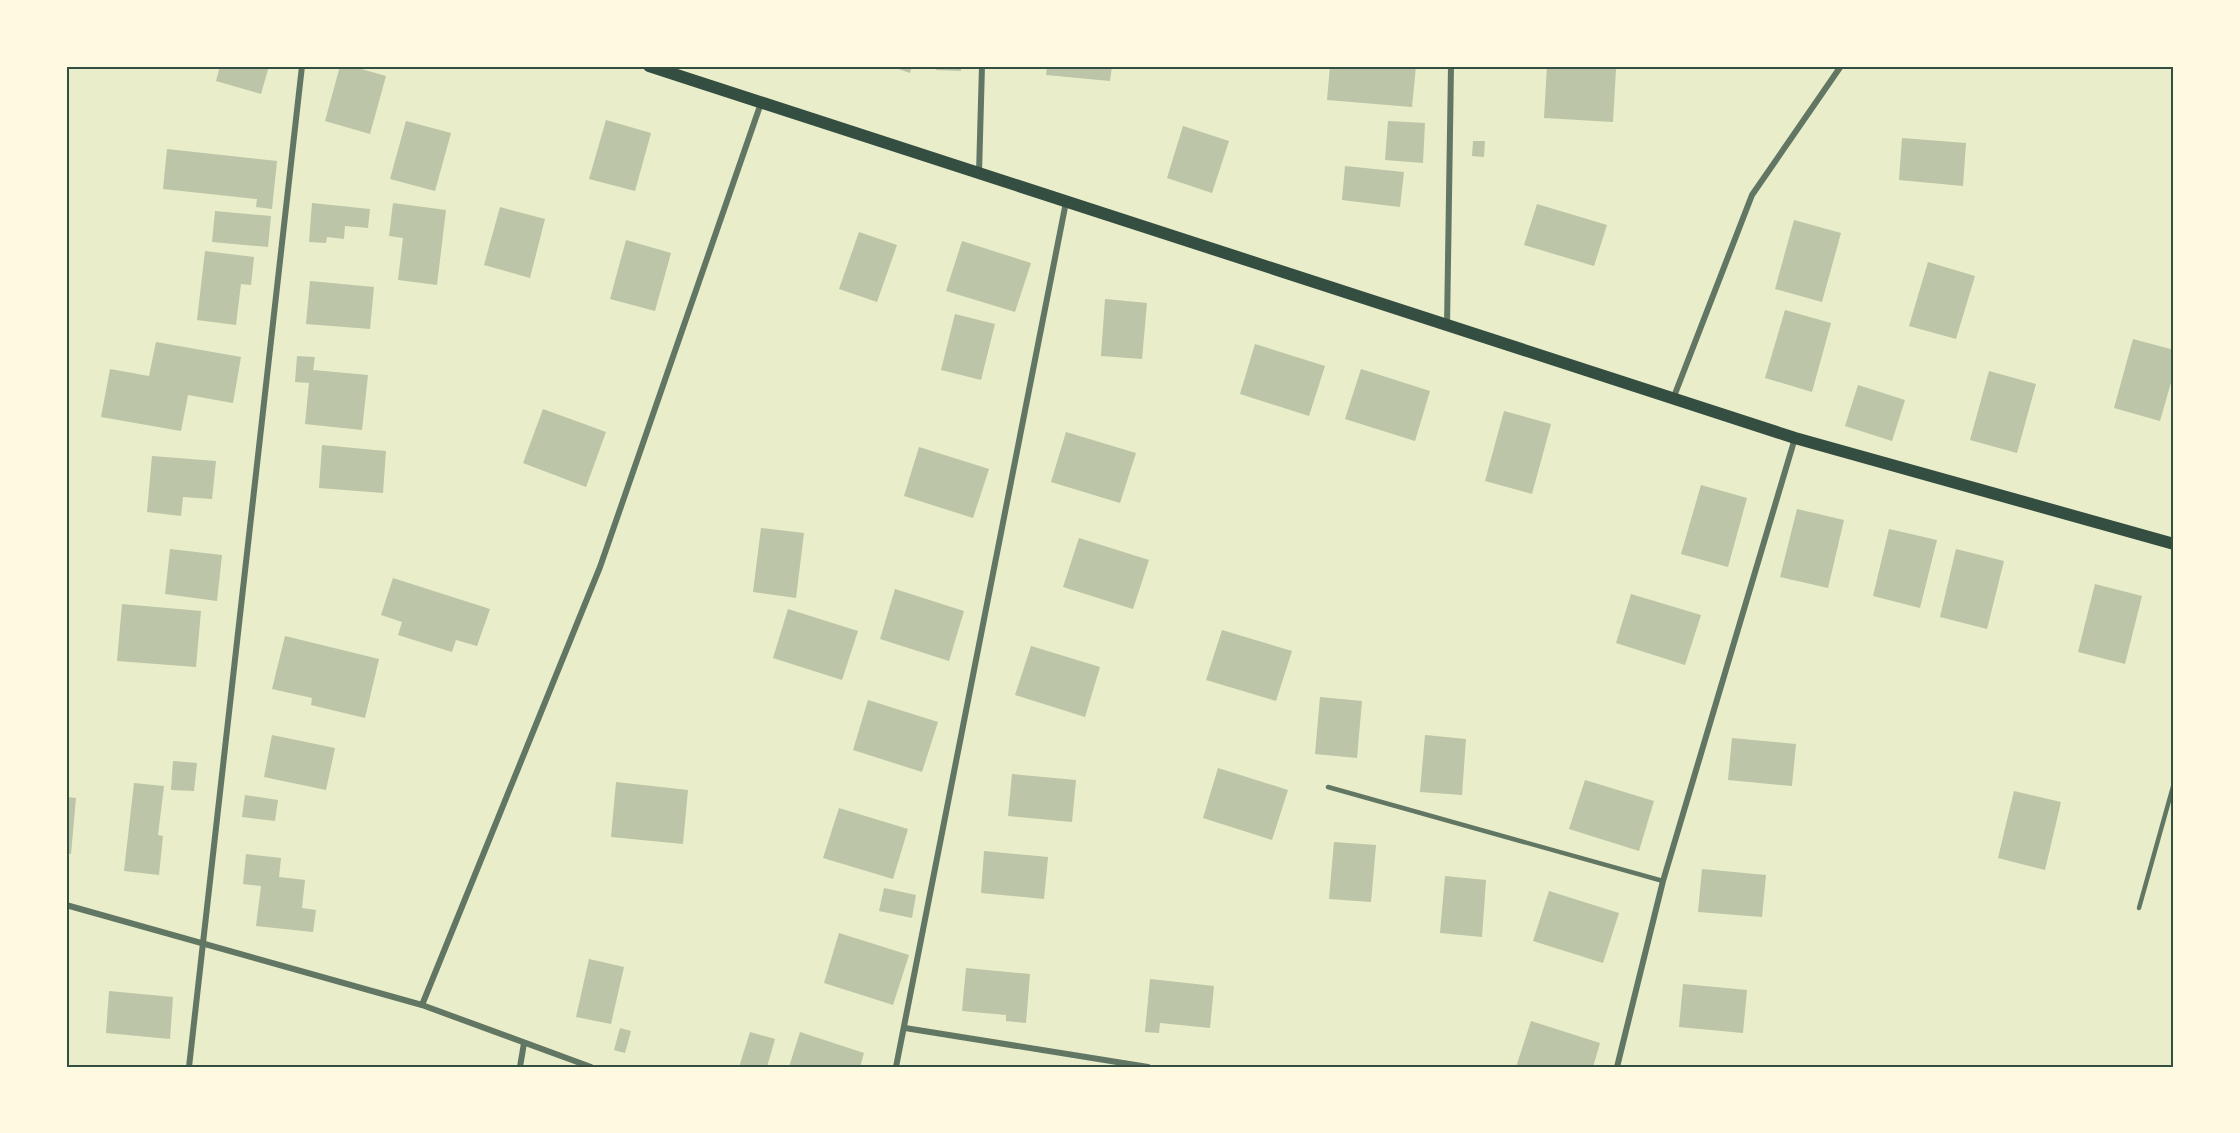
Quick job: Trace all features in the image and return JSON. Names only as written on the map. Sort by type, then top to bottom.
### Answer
[{"type":"main road","points":[[649,66],[1673,400],[1795,438],[2174,544]]},
{"type":"street","points":[[189,1067],[302,66]]},
{"type":"street","points":[[979,174],[981,66]]},
{"type":"street","points":[[1447,326],[1451,66]]},
{"type":"street","points":[[1673,400],[1752,195],[1840,66]]},
{"type":"street","points":[[422,1005],[600,567],[761,103]]},
{"type":"street","points":[[896,1067],[1066,202]]},
{"type":"street","points":[[1617,1067],[1663,881],[1795,438]]},
{"type":"street","points":[[66,905],[422,1005],[591,1067]]},
{"type":"street","points":[[905,1028],[1148,1067]]},
{"type":"street","points":[[520,1067],[524,1043]]},
{"type":"lane","points":[[2139,908],[2174,783]]},
{"type":"lane","points":[[1328,787],[1663,881]]},
{"type":"building","points":[[220,66],[269,66],[261,94],[216,81]]},
{"type":"building","points":[[340,66],[351,66],[386,76],[370,134],[325,121]]},
{"type":"building","points":[[890,66],[912,66],[910,73]]},
{"type":"building","points":[[936,66],[961,66],[961,71],[936,70]]},
{"type":"building","points":[[1047,66],[1112,66],[1110,81],[1046,75]]},
{"type":"building","points":[[1330,66],[1416,66],[1412,107],[1327,100]]},
{"type":"building","points":[[1547,66],[1616,69],[1613,122],[1544,118]]},
{"type":"building","points":[[606,120],[651,133],[635,191],[589,179]]},
{"type":"building","points":[[406,121],[451,133],[435,191],[390,179]]},
{"type":"building","points":[[1388,121],[1425,123],[1423,163],[1385,160]]},
{"type":"building","points":[[1183,126],[1229,141],[1212,193],[1167,178]]},
{"type":"building","points":[[1902,138],[1966,143],[1963,186],[1899,180]]},
{"type":"building","points":[[1473,141],[1485,141],[1484,157],[1472,156]]},
{"type":"building","points":[[167,149],[277,161],[272,209],[256,207],[257,199],[163,189]]},
{"type":"building","points":[[1345,166],[1404,172],[1400,207],[1342,200]]},
{"type":"building","points":[[312,203],[370,209],[368,228],[345,226],[344,239],[327,237],[326,243],[309,242]]},
{"type":"building","points":[[393,203],[446,210],[437,285],[398,280],[403,238],[389,236]]},
{"type":"building","points":[[1537,204],[1607,225],[1594,266],[1524,245]]},
{"type":"building","points":[[500,207],[545,219],[530,278],[484,265]]},
{"type":"building","points":[[215,211],[271,216],[268,247],[212,242]]},
{"type":"building","points":[[1794,220],[1841,233],[1822,302],[1775,289]]},
{"type":"building","points":[[859,232],[897,245],[877,302],[839,289]]},
{"type":"building","points":[[626,240],[671,253],[655,311],[610,299]]},
{"type":"building","points":[[962,241],[1031,263],[1015,312],[946,291]]},
{"type":"building","points":[[205,251],[254,257],[251,285],[241,284],[236,325],[197,320]]},
{"type":"building","points":[[1928,262],[1975,276],[1956,339],[1909,326]]},
{"type":"building","points":[[310,281],[374,287],[370,329],[306,324]]},
{"type":"building","points":[[1105,299],[1147,303],[1142,359],[1101,356]]},
{"type":"building","points":[[1785,310],[1831,323],[1812,392],[1765,378]]},
{"type":"building","points":[[955,314],[995,324],[981,380],[941,370]]},
{"type":"building","points":[[2133,339],[2174,350],[2174,372],[2160,421],[2114,408]]},
{"type":"building","points":[[156,342],[241,357],[233,403],[188,395],[181,431],[101,417],[110,369],[149,376]]},
{"type":"building","points":[[1255,344],[1325,366],[1309,416],[1240,394]]},
{"type":"building","points":[[297,356],[315,357],[313,370],[368,375],[362,430],[305,424],[309,383],[295,382]]},
{"type":"building","points":[[1361,369],[1430,391],[1415,441],[1345,419]]},
{"type":"building","points":[[1989,371],[2036,384],[2017,453],[1970,440]]},
{"type":"building","points":[[1858,385],[1905,400],[1892,441],[1845,426]]},
{"type":"building","points":[[543,409],[606,432],[586,487],[523,463]]},
{"type":"building","points":[[1504,411],[1551,424],[1532,494],[1485,481]]},
{"type":"building","points":[[1066,432],[1136,453],[1120,503],[1051,482]]},
{"type":"building","points":[[322,445],[386,451],[383,493],[319,488]]},
{"type":"building","points":[[919,447],[989,469],[973,518],[904,496]]},
{"type":"building","points":[[152,456],[216,461],[212,499],[183,497],[181,516],[147,512]]},
{"type":"building","points":[[1701,485],[1747,498],[1728,567],[1681,554]]},
{"type":"building","points":[[1797,509],[1844,520],[1828,588],[1780,577]]},
{"type":"building","points":[[761,528],[804,533],[796,598],[753,592]]},
{"type":"building","points":[[1889,529],[1937,540],[1920,608],[1873,596]]},
{"type":"building","points":[[1079,538],[1149,560],[1133,609],[1063,587]]},
{"type":"building","points":[[170,549],[222,555],[217,601],[165,594]]},
{"type":"building","points":[[1956,549],[2004,561],[1987,629],[1940,617]]},
{"type":"building","points":[[393,578],[490,609],[477,646],[456,640],[452,652],[398,635],[402,622],[381,615]]},
{"type":"building","points":[[2095,584],[2142,596],[2125,664],[2078,652]]},
{"type":"building","points":[[895,589],[964,611],[949,661],[880,639]]},
{"type":"building","points":[[1631,594],[1701,615],[1685,665],[1616,643]]},
{"type":"building","points":[[122,604],[201,611],[196,667],[117,661]]},
{"type":"building","points":[[788,609],[858,631],[842,680],[773,658]]},
{"type":"building","points":[[1222,630],[1292,651],[1276,701],[1206,680]]},
{"type":"building","points":[[285,636],[379,659],[365,718],[311,705],[312,698],[272,689]]},
{"type":"building","points":[[1031,646],[1100,667],[1085,717],[1015,695]]},
{"type":"building","points":[[1320,697],[1362,701],[1357,758],[1315,754]]},
{"type":"building","points":[[868,700],[938,722],[922,772],[853,750]]},
{"type":"building","points":[[272,735],[335,748],[326,790],[264,777]]},
{"type":"building","points":[[1425,735],[1466,739],[1462,795],[1420,792]]},
{"type":"building","points":[[1732,738],[1796,744],[1792,786],[1728,780]]},
{"type":"building","points":[[173,761],[197,763],[194,791],[171,790]]},
{"type":"building","points":[[1218,768],[1288,790],[1272,840],[1203,818]]},
{"type":"building","points":[[1012,774],[1076,780],[1072,822],[1008,816]]},
{"type":"building","points":[[1585,780],[1654,801],[1639,851],[1569,829]]},
{"type":"building","points":[[616,782],[688,790],[683,844],[611,837]]},
{"type":"building","points":[[134,783],[164,786],[158,835],[163,836],[159,875],[124,871]]},
{"type":"building","points":[[2014,791],[2061,802],[2045,870],[1998,858]]},
{"type":"building","points":[[245,795],[278,800],[275,821],[242,817]]},
{"type":"building","points":[[66,797],[76,798],[71,854],[66,854]]},
{"type":"building","points":[[839,808],[908,829],[893,879],[823,858]]},
{"type":"building","points":[[1334,842],[1376,845],[1371,902],[1329,899]]},
{"type":"building","points":[[984,851],[1048,857],[1044,899],[981,893]]},
{"type":"building","points":[[246,854],[281,858],[279,877],[305,880],[302,908],[316,910],[313,932],[256,926],[261,886],[243,884]]},
{"type":"building","points":[[1702,869],[1766,875],[1762,917],[1698,912]]},
{"type":"building","points":[[1445,876],[1486,880],[1482,937],[1440,933]]},
{"type":"building","points":[[884,888],[916,895],[912,918],[879,911]]},
{"type":"building","points":[[1549,891],[1619,913],[1603,963],[1533,941]]},
{"type":"building","points":[[839,933],[909,955],[893,1005],[824,983]]},
{"type":"building","points":[[589,959],[624,967],[611,1024],[576,1017]]},
{"type":"building","points":[[966,968],[1030,974],[1026,1023],[1006,1021],[1006,1015],[962,1011]]},
{"type":"building","points":[[1150,979],[1214,986],[1210,1028],[1160,1023],[1159,1033],[1145,1032]]},
{"type":"building","points":[[1683,984],[1747,990],[1743,1033],[1679,1027]]},
{"type":"building","points":[[109,991],[173,997],[170,1039],[106,1033]]},
{"type":"building","points":[[1531,1021],[1600,1043],[1593,1067],[1516,1067]]},
{"type":"building","points":[[620,1028],[631,1031],[625,1053],[614,1050]]},
{"type":"building","points":[[750,1032],[775,1039],[767,1067],[739,1067]]},
{"type":"building","points":[[800,1032],[864,1053],[860,1067],[789,1067]]}]
